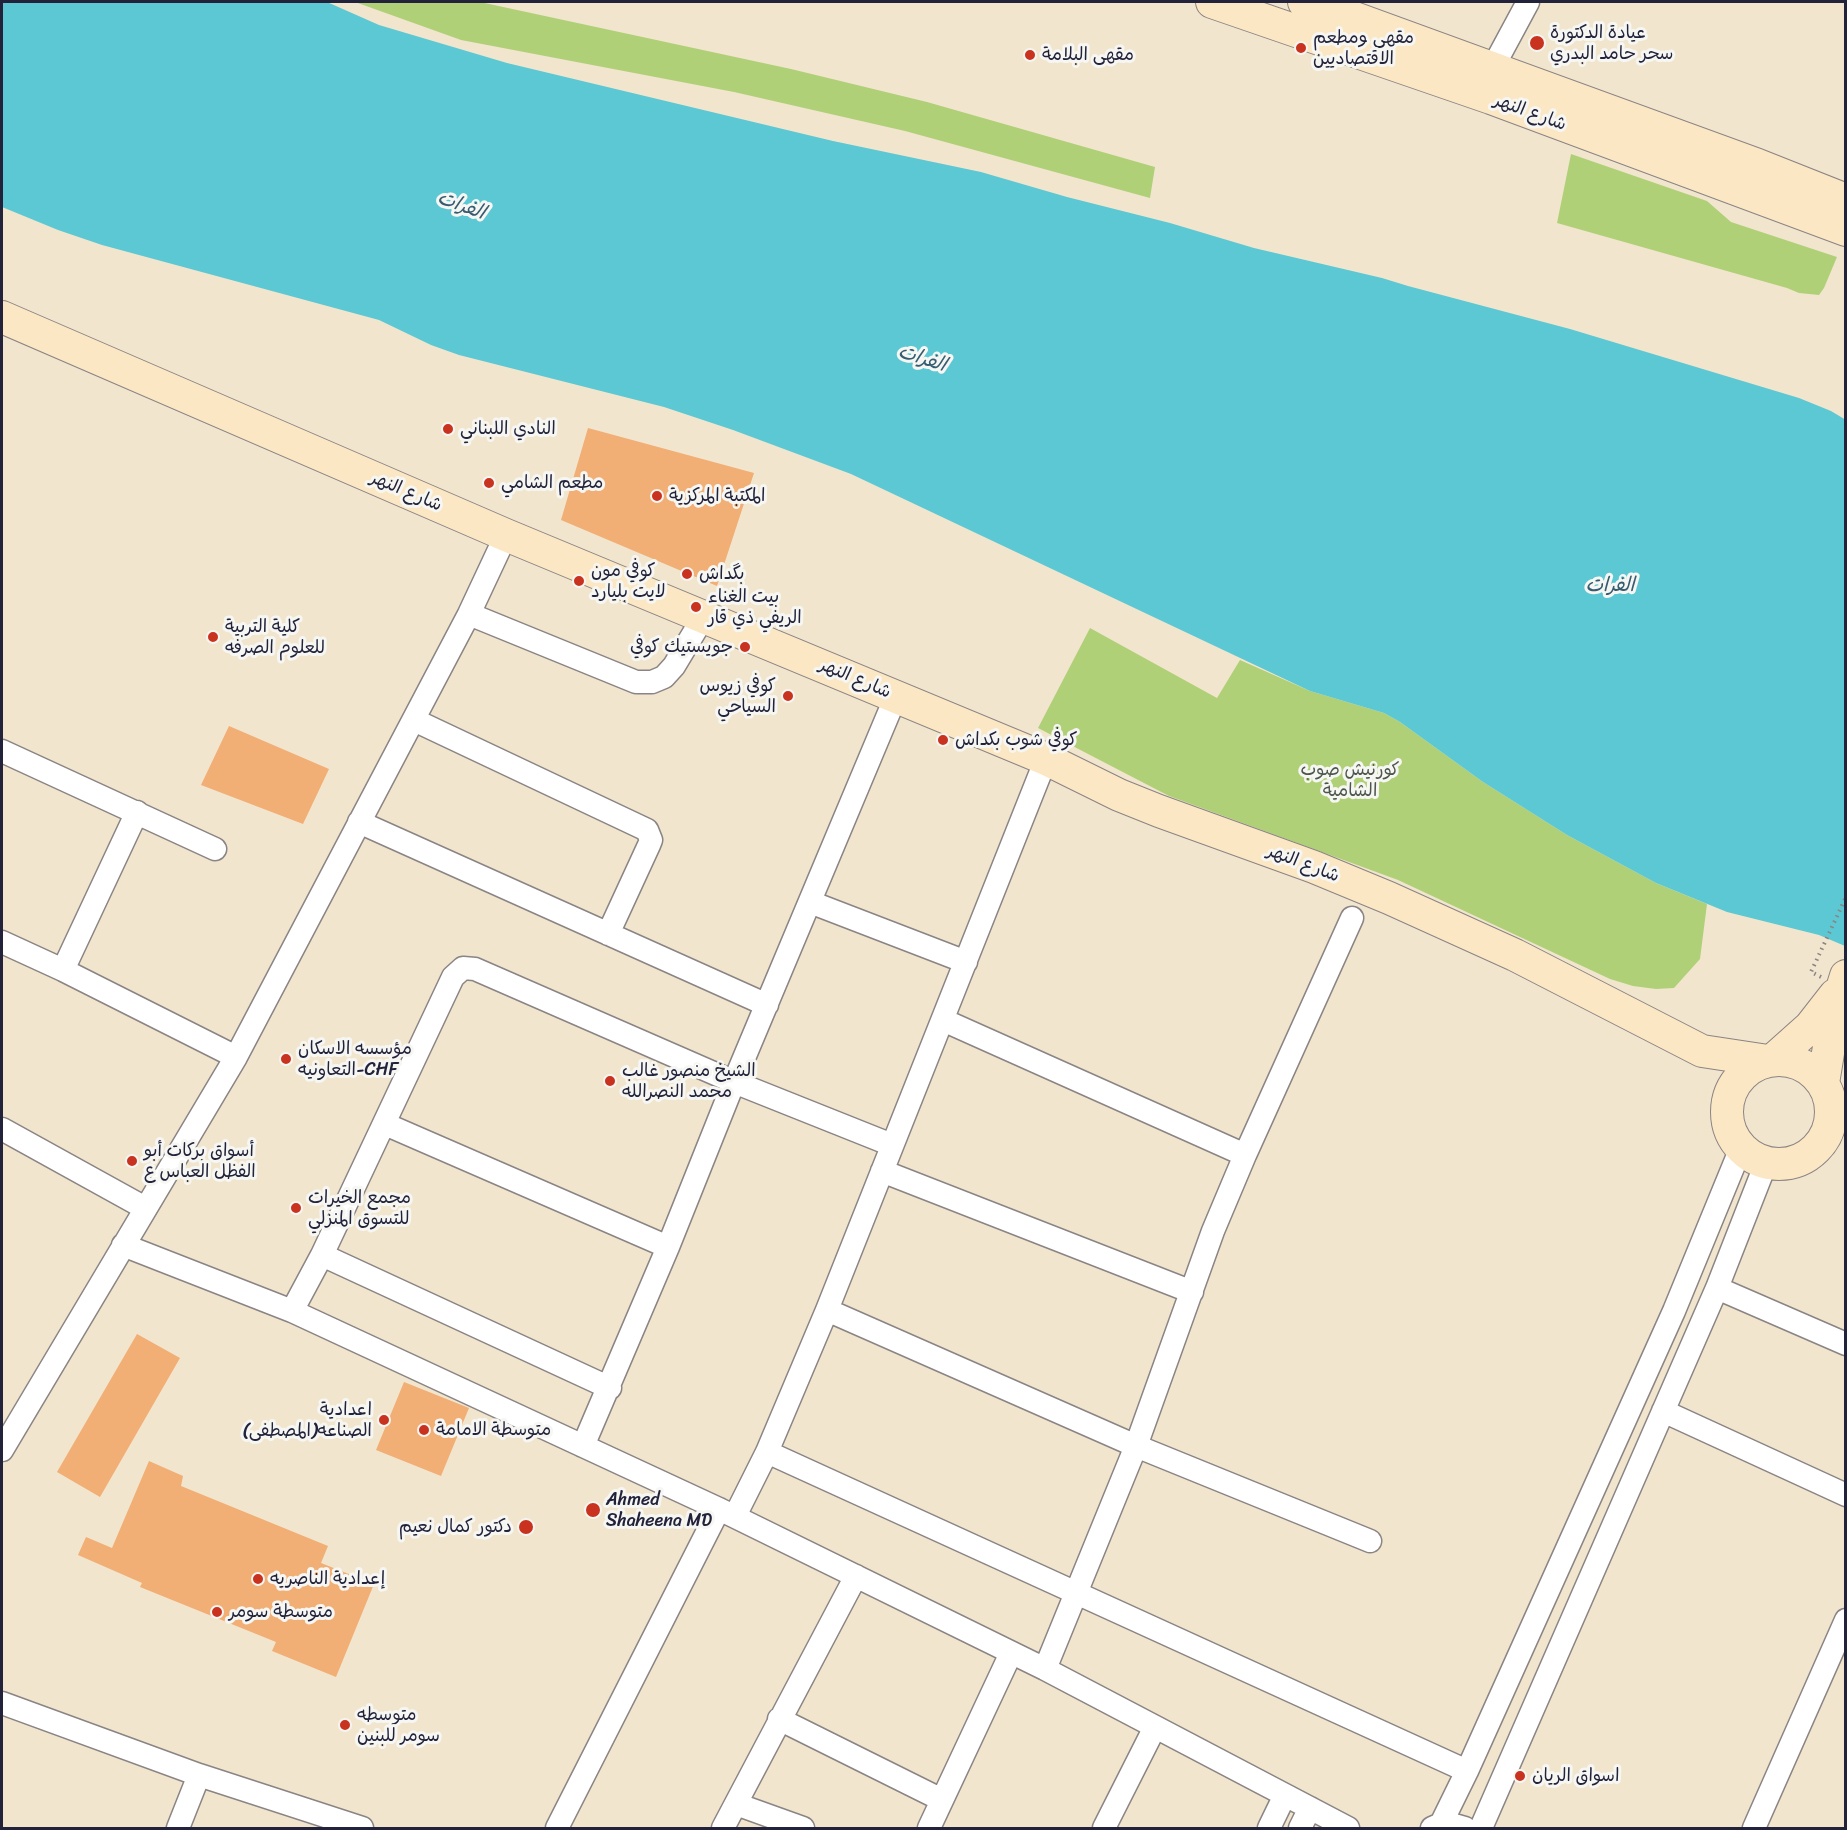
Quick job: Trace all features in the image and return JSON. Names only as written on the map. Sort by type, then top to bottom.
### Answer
[{"type":"main road","name":"شارع النهر","points":[[1212,2],[1491,99],[1751,178],[1845,200]]},
{"type":"main road","name":"شارع النهر","points":[[1304,2],[1338,12],[1492,69],[1751,178],[1845,230]]},
{"type":"main road","name":"شارع النهر","points":[[2,317],[506,536],[1046,759],[1159,812],[1314,867],[1453,926],[1515,955],[1702,1051],[1770,1060]]},
{"type":"main road","points":[[1702,1051],[1727,1111],[1730,1131],[1754,1155],[1776,1164],[1796,1161],[1833,1144],[1830,1035],[1843,981]]},
{"type":"main road","points":[[1727,1111],[1731,1091],[1739,1079],[1749,1069],[1770,1060],[1810,1027],[1843,981]]},
{"type":"main road","points":[[1770,1060],[1792,1061],[1801,1064],[1831,1087]]},
{"type":"street","points":[[1492,69],[1528,2]]},
{"type":"street","points":[[2,1450],[9,1420],[123,1245],[236,1057],[469,614],[506,536]]},
{"type":"street","points":[[469,614],[636,682],[652,682],[664,677],[674,666],[704,616]]},
{"type":"street","points":[[583,1446],[610,1388],[734,1082],[896,696]]},
{"type":"street","points":[[414,720],[647,830],[651,840],[650,845],[608,934]]},
{"type":"street","points":[[2,752],[215,849]]},
{"type":"street","points":[[557,1828],[727,1513],[767,1452],[827,1310],[1046,759]]},
{"type":"street","points":[[63,970],[137,812]]},
{"type":"street","points":[[359,822],[767,1005]]},
{"type":"street","points":[[810,902],[966,962]]},
{"type":"street","points":[[1045,1669],[1136,1446],[1214,1231],[1245,1155],[1352,918]]},
{"type":"street","points":[[2,942],[236,1057]]},
{"type":"street","points":[[292,1311],[322,1255],[453,977],[463,968],[475,969],[734,1082],[892,1145]]},
{"type":"street","points":[[943,1020],[1245,1155]]},
{"type":"street","points":[[385,1124],[668,1247]]},
{"type":"street","points":[[2,1129],[146,1208]]},
{"type":"street","points":[[1481,1828],[1717,1288],[1754,1155]]},
{"type":"street","points":[[1436,1826],[1467,1771],[1674,1311],[1754,1155]]},
{"type":"street","points":[[882,1171],[1192,1292]]},
{"type":"street","points":[[123,1245],[292,1311],[727,1513],[1045,1669],[1348,1828]]},
{"type":"street","points":[[322,1255],[610,1388]]},
{"type":"street","points":[[1717,1288],[1845,1344]]},
{"type":"street","points":[[827,1310],[1136,1446],[1370,1541]]},
{"type":"street","points":[[1663,1411],[1845,1495]]},
{"type":"street","points":[[767,1452],[1467,1771]]},
{"type":"street","points":[[723,1828],[856,1576]]},
{"type":"street","points":[[1761,1826],[1845,1620]]},
{"type":"street","points":[[929,1828],[1011,1653]]},
{"type":"street","points":[[2,1703],[199,1775],[362,1828]]},
{"type":"street","points":[[779,1719],[942,1800]]},
{"type":"street","points":[[1104,1828],[1155,1726]]},
{"type":"street","points":[[177,1828],[199,1775]]},
{"type":"street","points":[[1269,1828],[1285,1795]]},
{"type":"street","points":[[736,1804],[803,1828]]},
{"type":"street","points":[[1300,1828],[1310,1808]]},
{"type":"street","points":[[1436,1826],[1450,1824],[1465,1828]]},
{"type":"path","points":[[1811,972],[1845,897]]},
{"type":"green space","points":[[355,2],[480,2],[791,69],[927,102],[1155,167],[1150,198],[905,131],[734,92],[461,40]]},
{"type":"green space","points":[[1571,154],[1707,201],[1731,222],[1837,257],[1824,288],[1819,295],[1799,293],[1557,223]]},
{"type":"green space","name":"كورنيش صوب الشامية","points":[[1090,628],[1217,698],[1240,660],[1310,691],[1384,713],[1483,782],[1567,835],[1656,883],[1707,904],[1700,959],[1674,988],[1656,989],[1633,986],[1610,979],[1398,880],[1169,796],[1038,728]]},
{"type":"water","name":"الفرات","points":[[2,2],[327,2],[379,25],[507,63],[833,141],[981,172],[1254,248],[1382,278],[1570,329],[1799,398],[1831,411],[1846,420],[1845,946],[1819,935],[1727,912],[1656,883],[1567,835],[1483,782],[1384,713],[1310,691],[851,474],[664,407],[459,355],[431,345],[379,320],[102,245],[2,207]]},
{"type":"building","name":"المكتبة المركزية","points":[[588,428],[754,473],[717,586],[561,520]]},
{"type":"building","points":[[229,726],[329,769],[303,824],[201,785]]},
{"type":"building","points":[[137,1334],[180,1358],[100,1497],[57,1472]]},
{"type":"building","points":[[404,1382],[469,1408],[441,1476],[376,1450]]},
{"type":"building","points":[[149,1461],[183,1476],[181,1486],[328,1546],[321,1563],[374,1584],[336,1677],[272,1651],[276,1642],[140,1587],[142,1583],[78,1555],[86,1537],[112,1548]]},
{"type":"place","name":"عيادة الدكتورة سحر حامد البدري","points":[[1537,43]]},
{"type":"place","name":"مقهى ومطعم الاقتصاديين","points":[[1301,48]]},
{"type":"place","name":"مقهى البلامة","points":[[1030,55]]},
{"type":"place","name":"النادي اللبناني","points":[[448,429]]},
{"type":"place","name":"مطعم الشامي","points":[[489,483]]},
{"type":"place","name":"المكتبة المركزية","points":[[657,496]]},
{"type":"place","name":"بگداش","points":[[687,574]]},
{"type":"place","name":"كوفي مون لايت بليارد","points":[[579,581]]},
{"type":"place","name":"بيت الغناء الريفي ذي قار","points":[[696,607]]},
{"type":"place","name":"كلية التربية للعلوم الصرفه","points":[[213,637]]},
{"type":"place","name":"جويستيك كوفي","points":[[745,647]]},
{"type":"place","name":"كوفي زيوس السياحي","points":[[788,696]]},
{"type":"place","name":"كوفي شوب بكداش","points":[[943,740]]},
{"type":"place","name":"مؤسسه الاسكان التعاونيه-CHF","points":[[286,1059]]},
{"type":"place","name":"الشيخ منصور غالب محمد النصرالله","points":[[610,1081]]},
{"type":"place","name":"أسواق بركات أبو الفظل العباس ع","points":[[132,1161]]},
{"type":"place","name":"مجمع الخيرات للتسوق المنزلي","points":[[296,1208]]},
{"type":"place","name":"اعدادية الصناعه(المصطفى)","points":[[384,1420]]},
{"type":"place","name":"متوسطة الامامة","points":[[424,1430]]},
{"type":"place","name":"Ahmed Shaheena MD","points":[[593,1510]]},
{"type":"place","name":"دكتور كمال نعيم","points":[[526,1527]]},
{"type":"place","name":"إعدادية الناصريه","points":[[258,1579]]},
{"type":"place","name":"متوسطة سومر","points":[[217,1612]]},
{"type":"place","name":"متوسطه سومر للبنين","points":[[345,1725]]},
{"type":"place","name":"اسواق الريان","points":[[1520,1776]]}]
